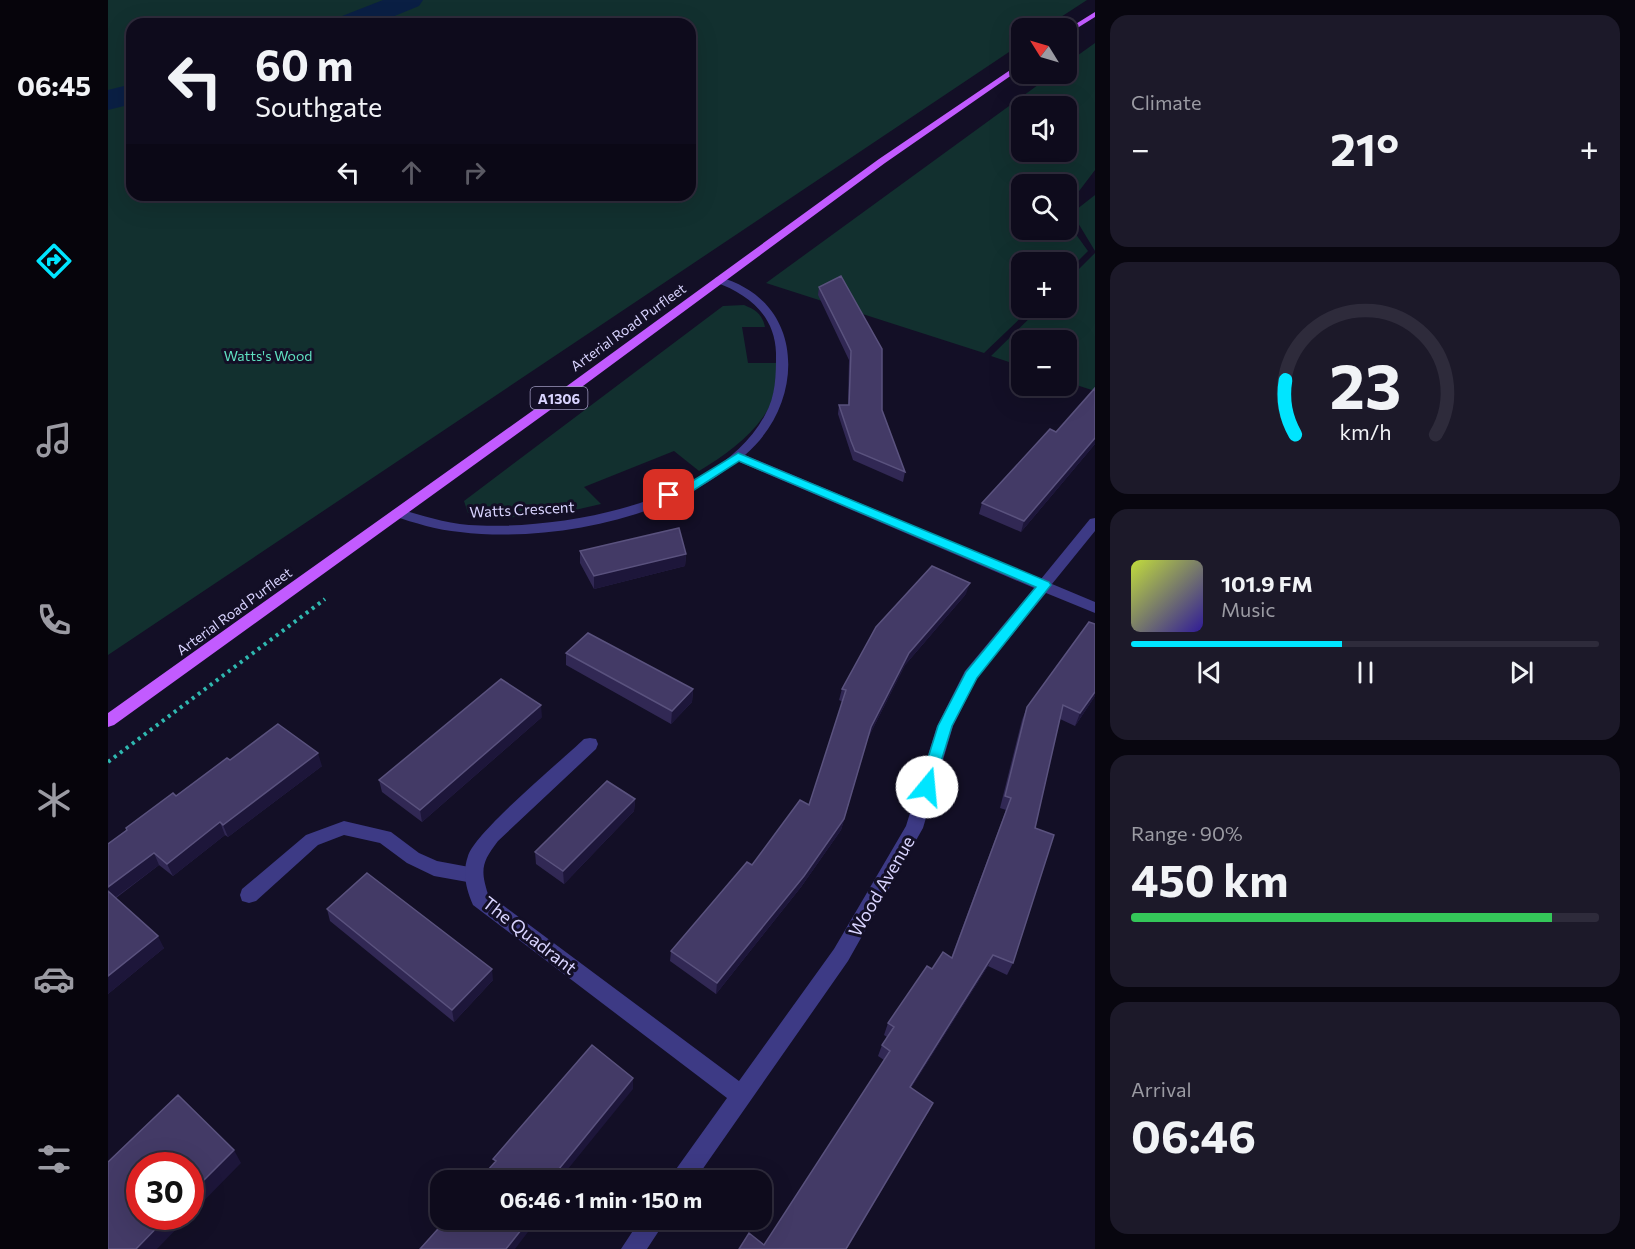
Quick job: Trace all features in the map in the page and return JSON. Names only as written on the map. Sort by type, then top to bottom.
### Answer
[{"type":"main road","points":[[1077,26],[1095,14]]},
{"type":"main road","name":"Arterial Road Purfleet","points":[[108,721],[882,161],[1011,72]]},
{"type":"street","name":"Watts Crescent","points":[[398,513],[428,523],[468,529],[525,528],[583,522],[627,512],[690,488],[738,457],[761,432],[775,408],[782,382],[784,356],[779,333],[772,317],[757,299],[741,287],[719,280]]},
{"type":"street","points":[[738,457],[1095,608]]},
{"type":"street","name":"Wood Avenue","points":[[689,1170],[841,955],[914,828],[945,726],[971,675],[1095,522]]},
{"type":"street","points":[[249,895],[312,840],[344,828],[385,837],[413,858],[434,868],[473,875],[477,855],[492,836],[590,744]]},
{"type":"street","name":"The Quadrant","points":[[473,875],[480,899],[741,1096]]},
{"type":"street","points":[[633,1249],[647,1230]]},
{"type":"green space","name":"Watts's Wood","points":[[108,0],[1087,0],[1059,18],[1011,18],[1011,51],[108,655]]},
{"type":"green space","points":[[1095,43],[1095,170],[1077,194],[1077,174],[1011,174],[1011,240],[1077,240],[1077,236],[1088,251],[1077,262],[1077,252],[1011,252],[1011,318],[1021,318],[984,353],[766,283],[1011,105],[1011,162],[1077,162],[1077,96],[1023,96],[1039,84],[1077,84],[1077,56]]},
{"type":"green space","points":[[1095,195],[1095,251],[1077,221],[1077,209]]},
{"type":"green space","points":[[1095,253],[1095,391],[1077,385],[1077,330],[1018,330],[1030,318],[1077,318],[1077,271]]},
{"type":"green space","points":[[744,305],[758,313],[765,327],[742,327],[748,363],[780,363],[779,381],[766,414],[755,428],[728,452],[699,471],[674,451],[584,487],[601,504],[575,510],[497,519],[468,513],[464,501],[723,306]]},
{"type":"green space","points":[[1011,336],[1011,363],[991,356]]},
{"type":"building","points":[[841,276],[882,349],[882,410],[905,472],[855,451],[839,405],[849,405],[851,351],[819,287]]},
{"type":"building","points":[[1095,388],[1095,438],[1024,521],[982,503],[1050,429],[1056,432]]},
{"type":"building","points":[[679,528],[686,554],[594,576],[580,551]]},
{"type":"building","points":[[932,566],[970,583],[909,653],[871,727],[844,819],[804,876],[717,983],[671,951],[747,862],[752,865],[800,800],[809,805],[846,690],[842,689],[876,627]]},
{"type":"building","points":[[1089,622],[1095,624],[1095,692],[1080,713],[1063,705],[1035,828],[1054,835],[1013,963],[993,955],[910,1087],[933,1103],[846,1249],[739,1249],[749,1233],[764,1245],[890,1051],[882,1045],[894,1027],[888,1023],[927,966],[932,969],[943,952],[952,958],[1011,798],[1005,796],[1027,707]]},
{"type":"building","points":[[588,633],[693,689],[672,711],[566,653]]},
{"type":"building","points":[[501,679],[541,705],[420,810],[379,780]]},
{"type":"building","points":[[278,724],[318,753],[223,825],[220,822],[167,864],[154,853],[108,887],[108,844],[173,793],[176,796]]},
{"type":"building","points":[[607,781],[635,799],[563,871],[535,852]]},
{"type":"building","points":[[367,873],[492,969],[452,1010],[327,909]]},
{"type":"building","points":[[108,891],[158,936],[108,976]]},
{"type":"building","points":[[592,1045],[633,1078],[558,1170],[488,1170],[496,1161],[493,1159]]},
{"type":"building","points":[[178,1095],[234,1150],[204,1180],[204,1152],[126,1152],[126,1230],[154,1230],[136,1249],[108,1249],[108,1162]]},
{"type":"building","points":[[437,1230],[521,1230],[506,1249],[420,1249]]},
{"type":"waterway","points":[[363,18],[409,0]]},
{"type":"waterway","points":[[108,100],[126,96]]},
{"type":"route","points":[[669,495],[690,488],[738,457],[1045,585],[971,675],[945,726],[927,787]]}]
